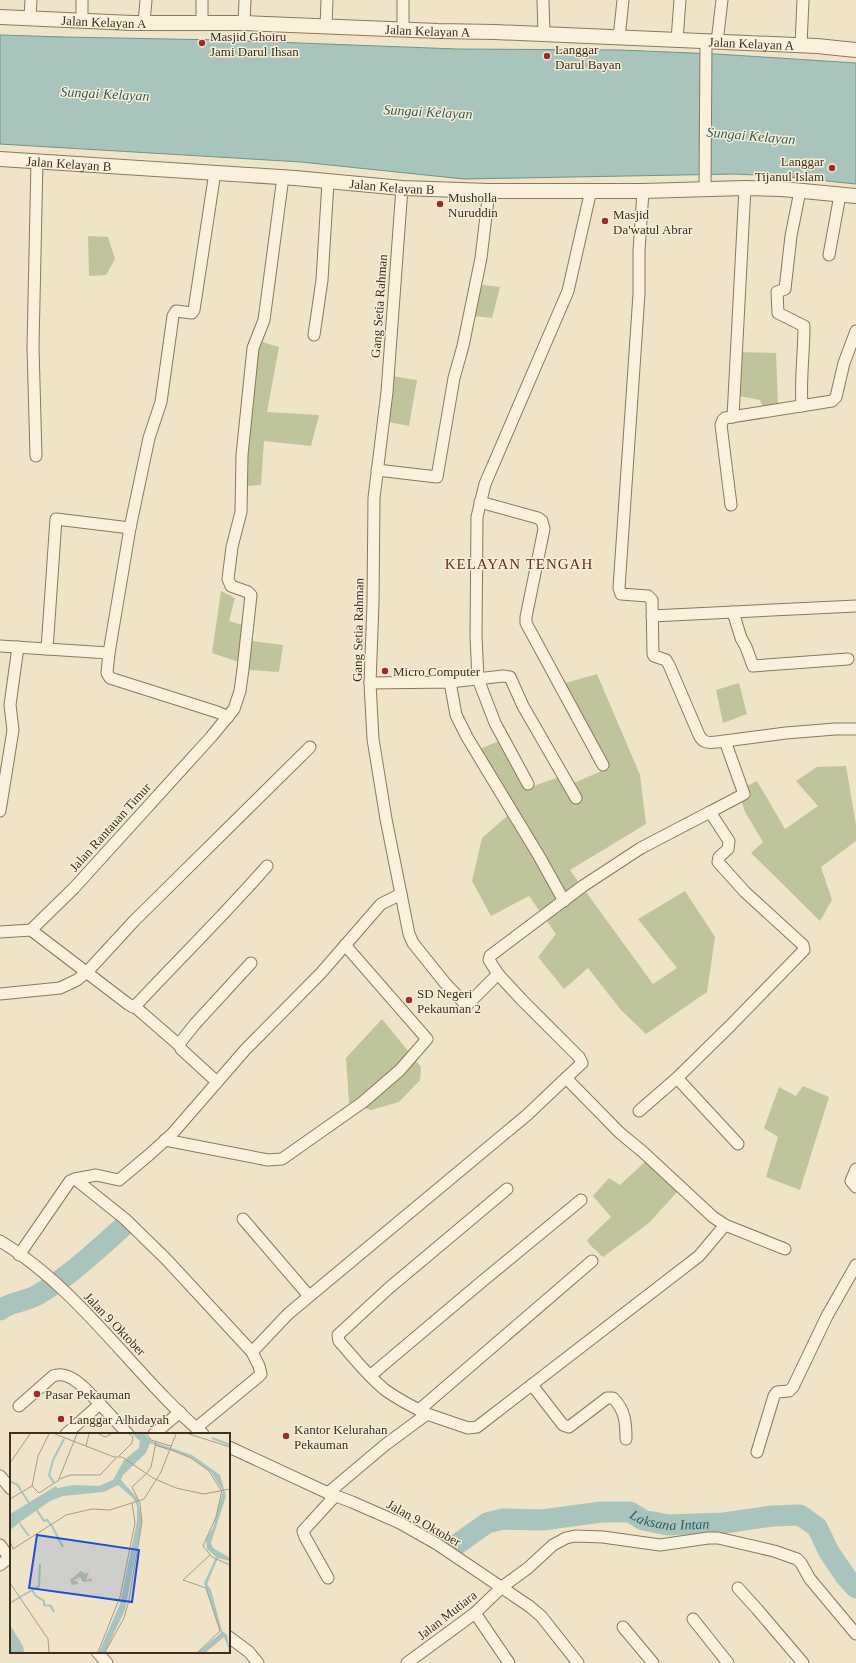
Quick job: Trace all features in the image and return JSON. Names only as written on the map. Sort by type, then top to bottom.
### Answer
[{"type":"street","points":[[30,17],[31,0]]},
{"type":"street","points":[[82,0],[82,20]]},
{"type":"street","points":[[144,23],[146,0]]},
{"type":"street","points":[[202,0],[202,23]]},
{"type":"street","points":[[244,23],[245,0]]},
{"type":"street","points":[[326,26],[327,0]]},
{"type":"street","points":[[403,0],[403,29]]},
{"type":"street","points":[[543,0],[544,34]]},
{"type":"street","points":[[619,38],[623,0]]},
{"type":"street","points":[[677,40],[680,0]]},
{"type":"street","points":[[705,184],[710,43],[722,0]]},
{"type":"street","points":[[802,45],[803,0]]},
{"type":"street","name":"Jalan Kelayan A","points":[[0,17],[30,17],[144,23],[244,23],[544,34],[677,40],[710,43],[802,45],[856,50]]},
{"type":"street","name":"Jalan Kelayan B","points":[[0,159],[214,172],[402,188],[489,191],[644,190],[705,184],[856,196]]},
{"type":"street","points":[[36,456],[33,347],[38,161]]},
{"type":"street","points":[[214,172],[194,310],[192,313],[176,311],[174,314],[161,402],[150,438],[130,528],[107,673],[110,678],[217,712],[228,717]]},
{"type":"street","name":"Jalan Rantauan Timur","points":[[31,930],[74,888],[234,709],[240,691],[251,595],[248,592],[231,586],[228,579],[232,547],[241,512],[242,455],[253,348],[264,320],[283,177]]},
{"type":"street","points":[[314,335],[322,280],[328,182]]},
{"type":"street","name":"Gang Setia Rahman","points":[[402,188],[387,384],[374,498],[373,603],[370,683],[373,739],[386,819],[409,934],[413,943],[445,983],[465,1004],[468,1004],[498,974]]},
{"type":"street","points":[[733,417],[745,188]]},
{"type":"street","points":[[528,784],[495,723],[478,678],[476,636],[477,517],[485,484],[568,291],[591,190]]},
{"type":"street","points":[[644,190],[620,588],[623,595],[648,596],[651,598],[653,603],[653,654],[654,656],[666,660],[700,738],[707,743],[786,733],[856,729]]},
{"type":"street","points":[[377,470],[437,477],[454,378],[463,346],[481,258],[489,191]]},
{"type":"street","points":[[800,191],[791,236],[785,289],[777,292],[778,313],[804,326],[801,385],[802,406]]},
{"type":"street","points":[[829,255],[840,195]]},
{"type":"street","points":[[731,505],[721,425],[723,420],[725,418],[832,401],[836,397],[844,363],[856,331]]},
{"type":"street","points":[[480,502],[538,518],[542,521],[544,529],[526,623],[603,765]]},
{"type":"street","points":[[46,649],[56,519],[130,528]]},
{"type":"street","points":[[652,616],[856,606]]},
{"type":"street","points":[[733,612],[740,638],[746,647],[753,666],[848,658]]},
{"type":"street","points":[[0,646],[109,653]]},
{"type":"street","points":[[0,811],[13,730],[10,705],[18,647]]},
{"type":"street","points":[[370,683],[450,682],[503,676],[511,679],[523,706],[576,798]]},
{"type":"street","points":[[450,682],[456,715],[467,737],[539,856],[564,902]]},
{"type":"street","points":[[252,1352],[288,1314],[527,1115],[582,1063],[581,1060],[498,974],[490,963],[490,956],[564,902],[583,886],[641,848],[744,794],[725,741]]},
{"type":"street","points":[[0,994],[60,988],[77,980],[87,972],[134,921],[310,747]]},
{"type":"street","points":[[639,1111],[677,1078],[804,950],[803,945],[745,892],[720,865],[718,859],[728,849],[729,841],[710,812]]},
{"type":"street","points":[[134,1006],[234,904],[267,866]]},
{"type":"street","points":[[20,1255],[68,1184],[75,1179],[96,1175],[119,1180],[165,1140],[245,1050],[321,973],[381,904],[401,894]]},
{"type":"street","points":[[0,932],[31,930],[128,1004],[134,1006],[179,1044],[181,1049],[217,1082]]},
{"type":"street","points":[[165,1140],[268,1160],[282,1159],[363,1102],[400,1070],[427,1038],[345,945]]},
{"type":"street","points":[[179,1044],[195,1024],[252,963]]},
{"type":"street","points":[[566,1078],[620,1133],[643,1152],[713,1217],[726,1226],[785,1249]]},
{"type":"street","points":[[677,1078],[738,1144]]},
{"type":"street","points":[[856,1169],[850,1181],[856,1187]]},
{"type":"street","points":[[75,1179],[128,1222],[166,1258],[252,1352],[261,1370],[261,1374],[258,1377],[199,1431]]},
{"type":"street","points":[[507,1189],[390,1288],[338,1335],[339,1341],[370,1376],[397,1398],[423,1412],[468,1428],[473,1428],[532,1385],[699,1256],[726,1226]]},
{"type":"street","points":[[370,1376],[581,1200]]},
{"type":"street","points":[[243,1219],[309,1296]]},
{"type":"street","name":"Jalan 9 Oktober","points":[[0,1241],[54,1282],[199,1431]]},
{"type":"street","points":[[328,1578],[305,1537],[304,1531],[332,1494],[592,1261]]},
{"type":"street","points":[[757,1452],[774,1396],[778,1392],[789,1391],[793,1387],[827,1316],[856,1265]]},
{"type":"street","points":[[18,1406],[53,1376],[61,1375],[82,1386],[127,1433]]},
{"type":"street","points":[[532,1385],[563,1425],[569,1427],[607,1398],[613,1398],[625,1417],[626,1439]]},
{"type":"street","points":[[67,1433],[100,1404]]},
{"type":"street","points":[[155,1433],[180,1412]]},
{"type":"street","name":"Jalan 9 Oktober","points":[[230,1447],[400,1523],[437,1544],[513,1593],[541,1616],[578,1663]]},
{"type":"street","points":[[0,1476],[10,1486]]},
{"type":"street","name":"Jalan Mutiara","points":[[407,1663],[475,1613],[502,1587],[528,1568],[553,1545],[575,1536],[603,1537],[660,1545],[718,1538],[797,1559],[810,1579],[856,1634]]},
{"type":"street","points":[[0,1545],[10,1557],[0,1565]]},
{"type":"street","points":[[738,1588],[757,1608],[803,1663]]},
{"type":"street","points":[[475,1613],[509,1663]]},
{"type":"street","points":[[693,1619],[728,1663]]},
{"type":"street","points":[[623,1627],[653,1663]]},
{"type":"street","points":[[230,1638],[249,1652],[258,1663]]},
{"type":"street","points":[[98,1653],[108,1663]]},
{"type":"green space","points":[[88,236],[108,237],[115,259],[106,275],[89,276]]},
{"type":"green space","points":[[482,285],[500,287],[492,318],[473,316]]},
{"type":"green space","points":[[259,341],[279,347],[267,412],[319,415],[311,446],[264,441],[261,485],[248,486],[246,465]]},
{"type":"green space","points":[[740,352],[776,353],[778,406],[763,407],[760,400],[739,396]]},
{"type":"green space","points":[[392,376],[417,380],[409,426],[388,422]]},
{"type":"green space","points":[[221,591],[235,598],[229,621],[243,625],[244,640],[283,645],[279,672],[250,670],[239,662],[212,653]]},
{"type":"green space","points":[[597,674],[640,775],[646,824],[570,870],[653,984],[677,968],[638,919],[685,891],[715,937],[707,992],[646,1034],[621,1010],[588,968],[564,989],[538,957],[556,934],[529,896],[491,916],[472,881],[482,838],[514,810],[477,750],[499,741],[525,789],[559,777],[574,783],[606,769],[562,684]]},
{"type":"green space","points":[[739,683],[747,714],[723,723],[716,690]]},
{"type":"green space","points":[[846,766],[856,825],[856,841],[821,867],[832,900],[820,921],[751,853],[763,842],[745,812],[742,803],[746,796],[745,787],[757,781],[785,829],[818,806],[796,781],[817,767]]},
{"type":"green space","points":[[382,1019],[421,1067],[420,1080],[399,1102],[371,1110],[349,1103],[346,1058]]},
{"type":"green space","points":[[803,1086],[829,1097],[800,1190],[766,1177],[778,1137],[764,1128],[779,1087],[796,1096]]},
{"type":"green space","points":[[647,1160],[678,1191],[649,1223],[603,1257],[590,1245],[587,1240],[611,1217],[593,1196],[609,1178],[620,1185]]},
{"type":"water","name":"Sungai Kelayan","points":[[0,35],[221,40],[457,49],[620,50],[716,54],[856,63],[856,184],[779,176],[734,174],[464,179],[301,162],[0,144]]},
{"type":"waterway","points":[[0,1310],[9,1305],[34,1297],[51,1287],[84,1261],[125,1225]]},
{"type":"waterway","name":"Laksana Intan","points":[[456,1545],[487,1523],[503,1519],[542,1520],[602,1512],[630,1512],[643,1520],[668,1525],[724,1523],[772,1516],[800,1515],[817,1527],[829,1552],[846,1577],[856,1588]]},
{"type":"place","name":"Masjid Ghoiru Jami Darul Ihsan","points":[[202,43]]},
{"type":"place","name":"Langgar Darul Bayan","points":[[547,56]]},
{"type":"place","name":"Langgar Tijanul Islam","points":[[832,168]]},
{"type":"place","name":"Musholla Nuruddin","points":[[440,204]]},
{"type":"place","name":"Masjid Da'watul Abrar","points":[[605,221]]},
{"type":"place","name":"Micro Computer","points":[[385,671]]},
{"type":"place","name":"SD Negeri Pekauman 2","points":[[409,1000]]},
{"type":"place","name":"Pasar Pekauman","points":[[37,1394]]},
{"type":"place","name":"Langgar Alhidayah","points":[[61,1419]]},
{"type":"place","name":"Kantor Kelurahan Pekauman","points":[[286,1436]]},
{"type":"district","name":"KELAYAN TENGAH","points":[[519,564]]}]
